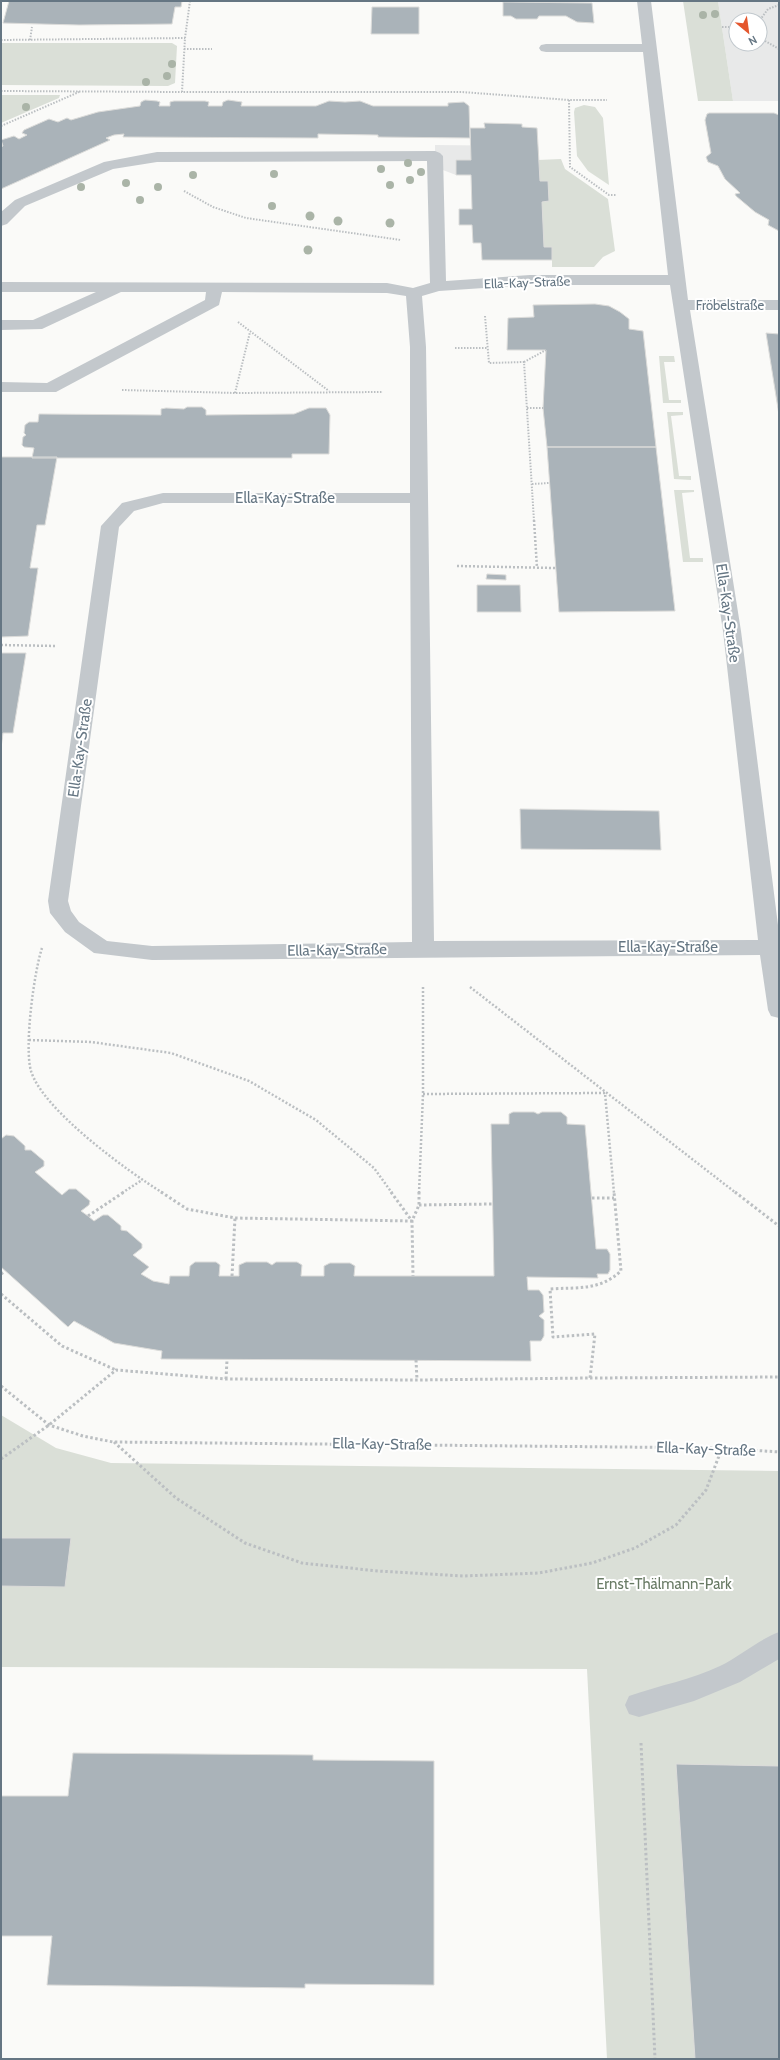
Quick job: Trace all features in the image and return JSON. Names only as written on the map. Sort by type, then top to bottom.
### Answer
[{"type":"street","name":"Ella-Kay-Straße","points":[[644,1],[677,280],[732,631],[779,1010]]},
{"type":"street","points":[[546,48],[650,48]]},
{"type":"street","points":[[1,221],[20,203],[109,165],[168,157],[435,156],[438,286]]},
{"type":"street","name":"Ella-Kay-Straße","points":[[414,293],[438,286],[530,280],[677,280]]},
{"type":"street","points":[[1,287],[121,287],[214,294],[387,288],[414,293],[418,347],[421,565],[423,949]]},
{"type":"street","points":[[1,325],[36,325],[121,287]]},
{"type":"street","points":[[1,387],[50,388],[214,294]]},
{"type":"street","name":"Fröbelstraße","points":[[681,305],[779,305]]},
{"type":"street","name":"Ella-Kay-Straße","points":[[419,498],[163,498],[128,507],[110,526],[58,901],[61,913],[72,927],[102,948],[152,953],[423,949],[770,947]]},
{"type":"street","points":[[639,1705],[664,1700],[711,1682],[766,1655],[779,1644]]},
{"type":"path","points":[[182,92],[184,49],[190,1]]},
{"type":"path","points":[[765,12],[768,8],[779,5]]},
{"type":"path","points":[[30,40],[32,27]]},
{"type":"path","points":[[722,27],[728,27]]},
{"type":"path","points":[[1,40],[185,38]]},
{"type":"path","points":[[768,43],[779,49]]},
{"type":"path","points":[[184,49],[212,49]]},
{"type":"path","points":[[1,91],[462,92],[569,100],[607,100]]},
{"type":"path","points":[[1,126],[82,91]]},
{"type":"path","points":[[569,100],[570,167],[610,195],[616,195]]},
{"type":"path","points":[[168,157],[168,168],[179,188],[195,200],[236,215],[284,224],[438,244]]},
{"type":"path","points":[[214,294],[250,332],[330,392]]},
{"type":"path","points":[[484,311],[489,362],[524,362],[546,350]]},
{"type":"path","points":[[235,393],[250,332]]},
{"type":"path","points":[[524,362],[537,568]]},
{"type":"path","points":[[119,390],[235,393],[418,392]]},
{"type":"path","points":[[527,408],[543,408]]},
{"type":"path","points":[[532,484],[549,483]]},
{"type":"path","points":[[421,565],[555,568]]},
{"type":"path","points":[[1,645],[94,646]]},
{"type":"path","points":[[58,901],[37,963],[29,1040],[31,1071],[44,1095],[69,1122],[142,1180],[187,1209],[235,1218],[412,1221]]},
{"type":"path","points":[[423,949],[605,1094],[779,1226]]},
{"type":"path","points":[[413,1276],[412,1221],[419,1205],[423,1094],[423,949]]},
{"type":"path","points":[[29,1040],[91,1042],[171,1053],[249,1081],[316,1120],[374,1168],[412,1221]]},
{"type":"path","points":[[423,1094],[605,1094]]},
{"type":"path","points":[[590,1378],[595,1334],[553,1337],[550,1289],[598,1286],[610,1281],[621,1271],[605,1094]]},
{"type":"path","points":[[88,1216],[142,1180]]},
{"type":"path","points":[[592,1198],[614,1198]]},
{"type":"path","points":[[419,1205],[492,1204]]},
{"type":"path","points":[[232,1276],[235,1218]]},
{"type":"path","points":[[1,1274],[5,1271]]},
{"type":"path","points":[[1,1294],[62,1346],[116,1370],[226,1379],[417,1380],[779,1378]]},
{"type":"path","points":[[226,1379],[227,1360]]},
{"type":"path","points":[[416,1360],[417,1380]]},
{"type":"path","points":[[1,1459],[49,1425],[116,1370]]},
{"type":"path","name":"Ella-Kay-Straße","points":[[1,1386],[49,1425],[83,1436],[113,1442],[722,1448],[779,1452]]},
{"type":"path","points":[[113,1442],[176,1498],[245,1543],[302,1563],[378,1571],[463,1576],[539,1573],[592,1563],[635,1548],[676,1525],[706,1490],[722,1448]]},
{"type":"path","points":[[639,1705],[655,2059]]},
{"type":"shaded area","points":[[718,1],[779,1],[779,101],[733,101]]},
{"type":"shaded area","points":[[435,145],[538,146],[539,176],[456,175],[435,167]]},
{"type":"green space","points":[[683,1],[718,1],[733,101],[698,101]]},
{"type":"green space","points":[[1,43],[172,43],[177,46],[175,83],[168,86],[1,85]]},
{"type":"green space","points":[[1,95],[60,95],[59,98],[1,123]]},
{"type":"green space","points":[[584,105],[595,107],[603,118],[609,185],[588,171],[577,156],[574,112],[575,108]]},
{"type":"green space","points":[[561,159],[565,169],[608,199],[615,251],[603,257],[594,267],[552,267],[552,247],[544,247],[542,202],[549,201],[548,181],[540,181],[538,160]]},
{"type":"green space","points":[[659,356],[674,356],[675,362],[664,362],[669,400],[681,400],[681,403],[663,403]]},
{"type":"green space","points":[[667,412],[683,412],[683,415],[671,416],[679,476],[691,476],[691,480],[674,479]]},
{"type":"green space","points":[[674,490],[694,490],[694,492],[682,493],[690,558],[703,558],[703,562],[683,562]]},
{"type":"green space","name":"Ernst-Thälmann-Park","points":[[1,1415],[56,1448],[111,1463],[779,1471],[779,1766],[676,1764],[767,2059],[607,2059],[587,1669],[1,1667]]},
{"type":"building","points":[[9,1],[182,1],[181,7],[175,7],[172,24],[79,25],[3,23]]},
{"type":"building","points":[[503,2],[592,3],[594,23],[577,22],[566,16],[539,16],[537,19],[516,19],[511,16],[503,16]]},
{"type":"building","points":[[372,7],[419,7],[419,34],[371,34]]},
{"type":"building","points":[[145,100],[160,102],[159,106],[170,106],[170,102],[174,101],[205,101],[209,102],[208,106],[222,106],[223,102],[228,100],[242,102],[241,106],[316,106],[329,101],[360,101],[373,106],[448,106],[448,103],[464,102],[469,106],[470,138],[378,137],[378,135],[318,134],[318,138],[123,137],[124,134],[114,135],[106,138],[110,140],[1,189],[1,147],[3,146],[1,140],[14,136],[19,139],[27,135],[22,133],[24,130],[49,119],[58,122],[67,118],[71,120],[98,112],[140,106],[141,102]]},
{"type":"building","points":[[774,113],[779,115],[779,231],[768,225],[769,220],[755,212],[736,196],[735,194],[740,193],[725,179],[718,166],[708,162],[706,157],[711,153],[705,120],[707,114]]},
{"type":"building","points":[[484,123],[522,124],[522,127],[537,128],[540,181],[548,181],[549,201],[542,202],[544,247],[552,247],[552,260],[482,260],[481,243],[473,243],[472,225],[459,225],[459,209],[472,209],[471,175],[456,175],[456,160],[471,160],[470,128],[485,128]]},
{"type":"building","points":[[595,304],[609,306],[620,312],[629,319],[629,329],[643,331],[656,447],[547,447],[543,408],[546,350],[507,350],[508,318],[534,317],[533,305]]},
{"type":"building","points":[[766,333],[779,334],[779,415]]},
{"type":"building","points":[[187,407],[202,407],[206,410],[206,415],[294,414],[309,408],[326,408],[330,415],[329,454],[292,454],[292,458],[32,458],[34,448],[24,447],[22,445],[23,437],[26,435],[24,433],[25,425],[29,422],[38,422],[39,414],[161,415],[161,409],[184,409]]},
{"type":"building","points":[[547,447],[656,447],[675,611],[559,612]]},
{"type":"building","points":[[1,457],[57,457],[45,525],[37,525],[30,568],[38,568],[28,636],[1,637]]},
{"type":"building","points":[[487,574],[506,575],[506,580],[486,579]]},
{"type":"building","points":[[477,585],[520,585],[521,612],[477,612]]},
{"type":"building","points":[[1,653],[26,653],[13,733],[3,733],[1,748]]},
{"type":"building","points":[[520,809],[659,811],[661,850],[521,849]]},
{"type":"building","points":[[513,1112],[534,1112],[538,1114],[542,1112],[561,1112],[567,1117],[567,1124],[585,1125],[596,1249],[607,1249],[610,1254],[610,1270],[608,1274],[597,1274],[598,1278],[527,1277],[528,1290],[539,1290],[543,1295],[544,1312],[539,1316],[544,1320],[544,1336],[541,1341],[530,1341],[531,1361],[161,1359],[162,1351],[114,1343],[74,1321],[68,1327],[1,1267],[1,1139],[6,1135],[14,1136],[25,1146],[25,1150],[31,1150],[44,1161],[44,1166],[35,1172],[62,1195],[69,1189],[76,1189],[90,1201],[89,1205],[81,1211],[94,1221],[103,1215],[108,1215],[121,1226],[121,1230],[127,1231],[142,1244],[142,1248],[133,1255],[149,1267],[141,1274],[153,1281],[169,1284],[170,1276],[189,1276],[190,1266],[195,1262],[216,1262],[220,1265],[219,1276],[239,1276],[239,1265],[246,1262],[267,1262],[272,1265],[276,1262],[297,1262],[302,1265],[301,1276],[324,1276],[324,1266],[330,1263],[350,1263],[355,1266],[354,1276],[494,1276],[491,1124],[509,1124],[509,1114]]},
{"type":"building","points":[[1,1538],[71,1538],[65,1587],[1,1586]]},
{"type":"building","points":[[73,1753],[313,1755],[313,1760],[434,1761],[434,1985],[305,1984],[305,1988],[47,1985],[52,1936],[1,1936],[1,1796],[68,1796]]},
{"type":"building","points":[[676,1764],[779,1766],[779,2059],[695,2059]]}]
